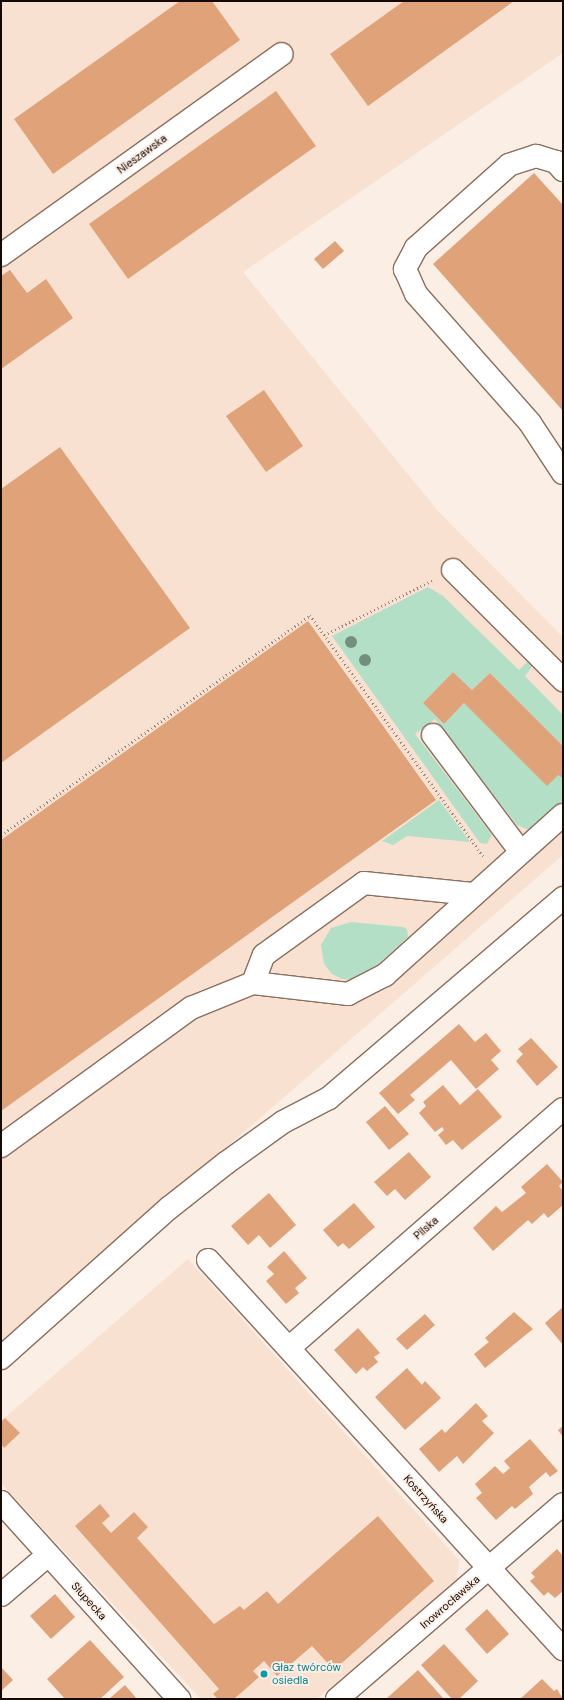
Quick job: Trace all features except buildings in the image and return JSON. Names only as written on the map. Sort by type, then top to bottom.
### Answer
[{"type":"street","name":"Nieszawska","points":[[1,255],[282,54]]},
{"type":"street","points":[[563,170],[556,162],[536,156],[509,164],[416,248],[405,269],[416,294],[530,423],[563,473]]},
{"type":"street","points":[[453,570],[563,680]]},
{"type":"street","points":[[433,735],[520,851]]},
{"type":"street","points":[[1,1146],[191,1008],[253,983],[348,994],[385,975],[472,894],[563,814]]},
{"type":"street","points":[[253,983],[264,956],[364,883],[472,894]]},
{"type":"street","points":[[1,1358],[169,1208],[226,1163],[283,1122],[329,1098],[563,898]]},
{"type":"street","name":"Pilska","points":[[290,1347],[563,1109]]},
{"type":"street","name":"Kostrzyńska","points":[[208,1260],[290,1347],[488,1569],[563,1649]]},
{"type":"street","name":"Słupecka","points":[[1,1502],[179,1699]]},
{"type":"street","name":"Inowrocławska","points":[[337,1699],[563,1504]]},
{"type":"street","points":[[1,1596],[48,1555]]},
{"type":"path","points":[[324,635],[453,570]]},
{"type":"path","points":[[1,835],[310,615],[497,872]]},
{"type":"shaded area","points":[[1,1],[563,1],[563,53],[243,272],[438,511],[563,637],[563,855],[1,1343]]},
{"type":"shaded area","points":[[188,1259],[459,1560],[457,1580],[317,1699],[201,1699],[1,1483],[1,1421]]},
{"type":"green space","points":[[428,587],[443,596],[519,670],[529,660],[534,664],[525,676],[563,715],[563,746],[490,673],[472,690],[453,672],[423,703],[444,724],[464,703],[563,778],[563,800],[529,830],[517,825],[435,719],[415,734],[492,835],[487,844],[480,843],[332,636]]},
{"type":"green space","points":[[439,800],[470,842],[407,836],[393,845],[382,841]]},
{"type":"green space","points":[[351,922],[403,927],[407,929],[408,937],[365,976],[355,980],[342,979],[332,974],[324,964],[321,945],[331,928]]},
{"type":"place","name":"Głaz twórców osiedla","points":[[264,1674]]}]
